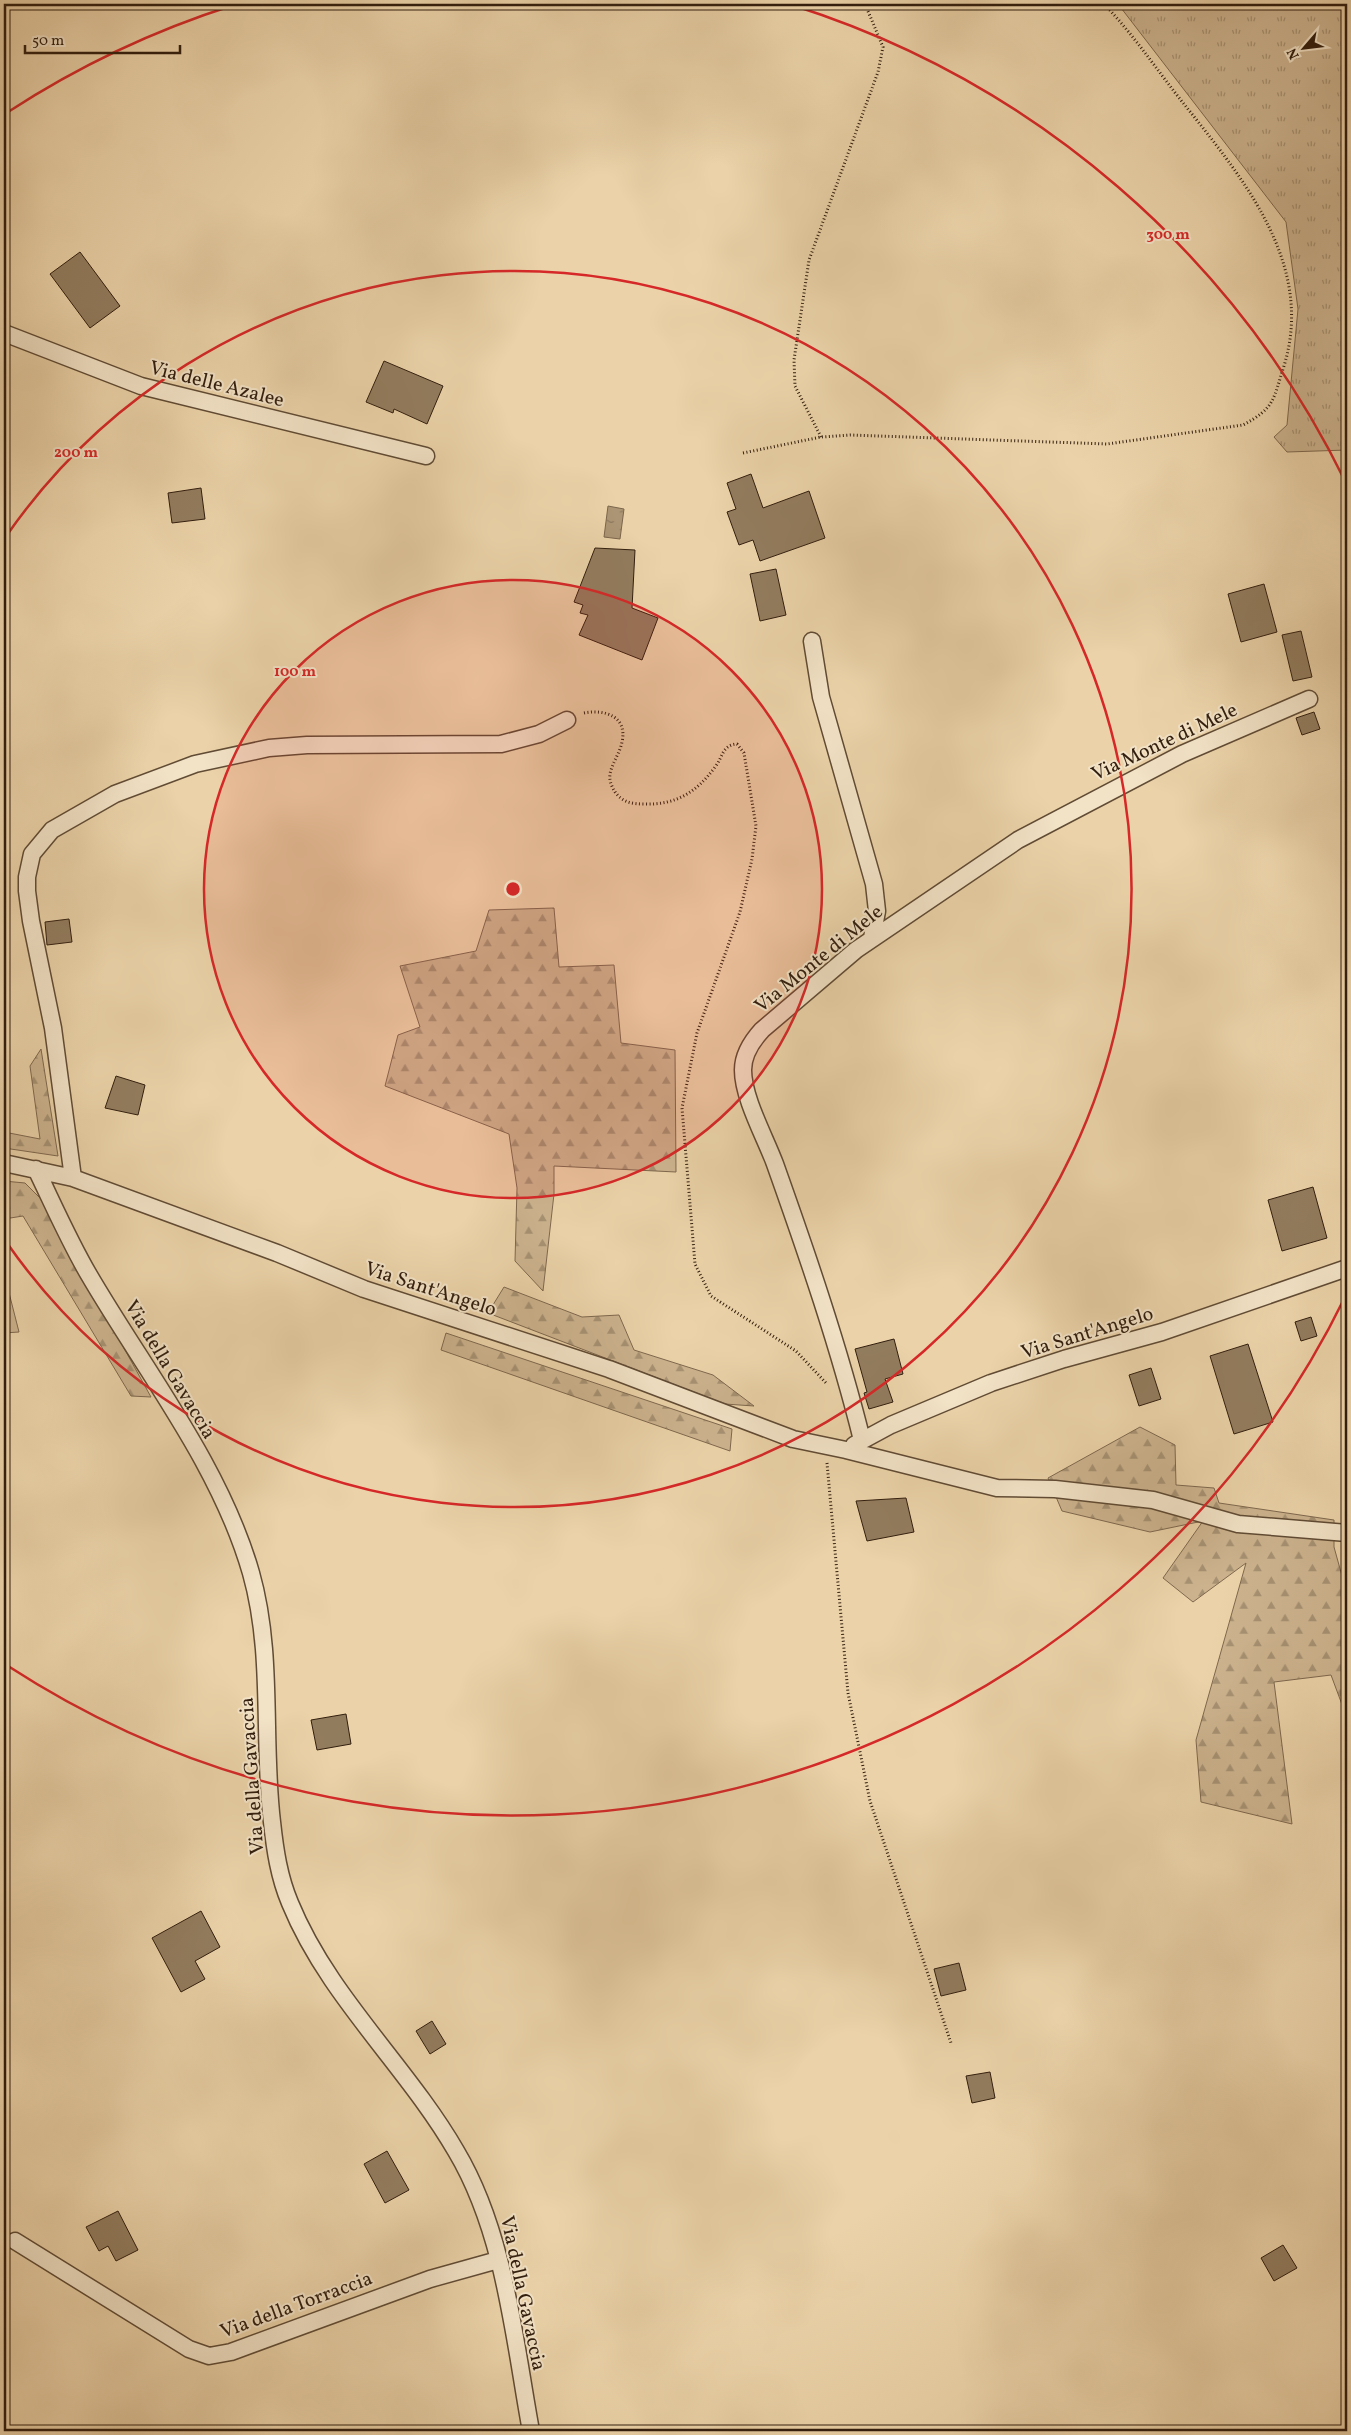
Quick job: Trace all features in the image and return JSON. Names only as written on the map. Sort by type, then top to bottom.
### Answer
[{"type":"street","name":"Via delle Azalee","points":[[4,333],[107,374],[169,394],[426,456]]},
{"type":"street","points":[[812,641],[821,697],[874,884],[877,911],[872,938]]},
{"type":"street","name":"Via Monte di Mele","points":[[862,1440],[837,1350],[775,1163],[749,1097],[743,1070],[748,1048],[762,1030],[872,938],[1018,840],[1062,815],[1182,754],[1309,699]]},
{"type":"street","points":[[73,1178],[53,1028],[31,921],[27,891],[28,864],[32,854],[52,830],[115,794],[195,764],[269,748],[307,745],[501,744],[539,734],[567,720]]},
{"type":"street","name":"Via Sant'Angelo","points":[[4,1164],[73,1178],[277,1253],[364,1289],[618,1372],[793,1439],[846,1450],[997,1488],[1055,1489],[1153,1500],[1238,1524],[1347,1534]]},
{"type":"street","name":"Via della Gavaccia","points":[[36,1169],[89,1274],[157,1384],[212,1480],[250,1570],[262,1629],[266,1670],[267,1770],[274,1844],[283,1886],[290,1904],[325,1968],[456,2150],[485,2213],[498,2260],[531,2431]]},
{"type":"street","name":"Via Sant'Angelo","points":[[846,1450],[862,1440],[992,1383],[1064,1359],[1162,1332],[1347,1268]]},
{"type":"street","name":"Via della Torraccia","points":[[16,2241],[189,2349],[209,2356],[231,2352],[430,2279],[498,2260]]},
{"type":"path","points":[[821,437],[795,386],[794,360],[809,260],[878,72],[883,47],[865,4]]},
{"type":"path","points":[[743,453],[821,437],[850,435],[1107,444],[1243,425],[1262,415],[1272,404],[1286,360],[1293,320],[1290,294],[1271,228],[1240,175],[1104,4]]},
{"type":"path","points":[[567,720],[581,713],[596,711],[614,716],[620,722],[623,732],[622,742],[610,775],[611,786],[616,794],[631,804],[657,804],[675,801],[692,792],[706,779],[717,766],[725,748],[737,744],[744,753],[756,826],[752,859],[740,912],[697,1033],[682,1108],[695,1264],[711,1296],[796,1351],[832,1390]]},
{"type":"path","points":[[825,1446],[848,1693],[870,1801],[951,2043]]},
{"type":"green space","points":[[1118,4],[1347,4],[1347,450],[1287,452],[1274,437],[1287,425],[1298,309],[1286,222]]},
{"type":"green space","points":[[554,908],[559,967],[614,965],[621,1043],[675,1050],[676,1172],[554,1166],[554,1194],[543,1291],[515,1261],[517,1188],[509,1134],[385,1086],[398,1035],[420,1027],[400,966],[476,951],[489,910]]},
{"type":"green space","points":[[41,1049],[58,1156],[4,1148],[4,1132],[40,1139],[30,1066]]},
{"type":"green space","points":[[4,1181],[25,1183],[42,1200],[151,1397],[131,1396],[23,1216],[4,1219]]},
{"type":"green space","points":[[4,1273],[19,1332],[4,1333]]},
{"type":"green space","points":[[504,1287],[582,1317],[619,1315],[634,1350],[713,1375],[754,1406],[725,1404],[488,1313]]},
{"type":"green space","points":[[446,1333],[732,1429],[730,1451],[441,1350]]},
{"type":"green space","points":[[1140,1427],[1175,1445],[1176,1485],[1214,1488],[1219,1503],[1334,1520],[1334,1547],[1347,1594],[1347,1718],[1331,1675],[1274,1682],[1292,1824],[1201,1802],[1196,1740],[1246,1563],[1193,1602],[1163,1578],[1203,1521],[1150,1532],[1062,1511],[1048,1478]]},
{"type":"water","points":[[608,506],[624,509],[620,539],[604,537]]},
{"type":"building","points":[[80,252],[120,306],[90,328],[50,274]]},
{"type":"building","points":[[384,361],[443,386],[427,424],[394,409],[393,413],[366,402]]},
{"type":"building","points":[[751,474],[763,508],[809,491],[825,538],[760,561],[753,540],[739,545],[727,512],[736,509],[727,483]]},
{"type":"building","points":[[201,488],[205,519],[172,523],[168,493]]},
{"type":"building","points":[[595,548],[635,550],[632,608],[658,618],[642,660],[579,635],[588,615],[580,613],[583,605],[574,602]]},
{"type":"building","points":[[776,569],[786,615],[760,621],[750,574]]},
{"type":"building","points":[[1264,584],[1277,632],[1241,642],[1228,594]]},
{"type":"building","points":[[1301,631],[1312,677],[1293,681],[1282,635]]},
{"type":"building","points":[[1314,712],[1320,729],[1302,735],[1296,718]]},
{"type":"building","points":[[69,919],[72,942],[47,945],[45,922]]},
{"type":"building","points":[[116,1076],[145,1085],[138,1115],[105,1108]]},
{"type":"building","points":[[1313,1187],[1327,1238],[1282,1251],[1268,1200]]},
{"type":"building","points":[[1311,1317],[1317,1336],[1301,1341],[1295,1322]]},
{"type":"building","points":[[894,1339],[903,1374],[885,1379],[893,1402],[869,1409],[864,1393],[867,1392],[855,1349]]},
{"type":"building","points":[[1248,1344],[1273,1422],[1234,1434],[1210,1356]]},
{"type":"building","points":[[1151,1368],[1161,1399],[1139,1406],[1129,1375]]},
{"type":"building","points":[[906,1498],[914,1532],[867,1541],[856,1501]]},
{"type":"building","points":[[346,1714],[351,1744],[317,1750],[311,1720]]},
{"type":"building","points":[[201,1911],[220,1947],[195,1961],[205,1979],[181,1992],[152,1938]]},
{"type":"building","points":[[959,1963],[966,1990],[941,1996],[934,1969]]},
{"type":"building","points":[[432,2021],[446,2044],[430,2054],[416,2031]]},
{"type":"building","points":[[990,2072],[995,2098],[972,2103],[966,2076]]},
{"type":"building","points":[[387,2151],[409,2190],[385,2203],[364,2164]]},
{"type":"building","points":[[118,2211],[138,2250],[116,2261],[108,2246],[99,2251],[86,2227]]},
{"type":"building","points":[[1283,2245],[1297,2268],[1274,2281],[1261,2258]]}]
